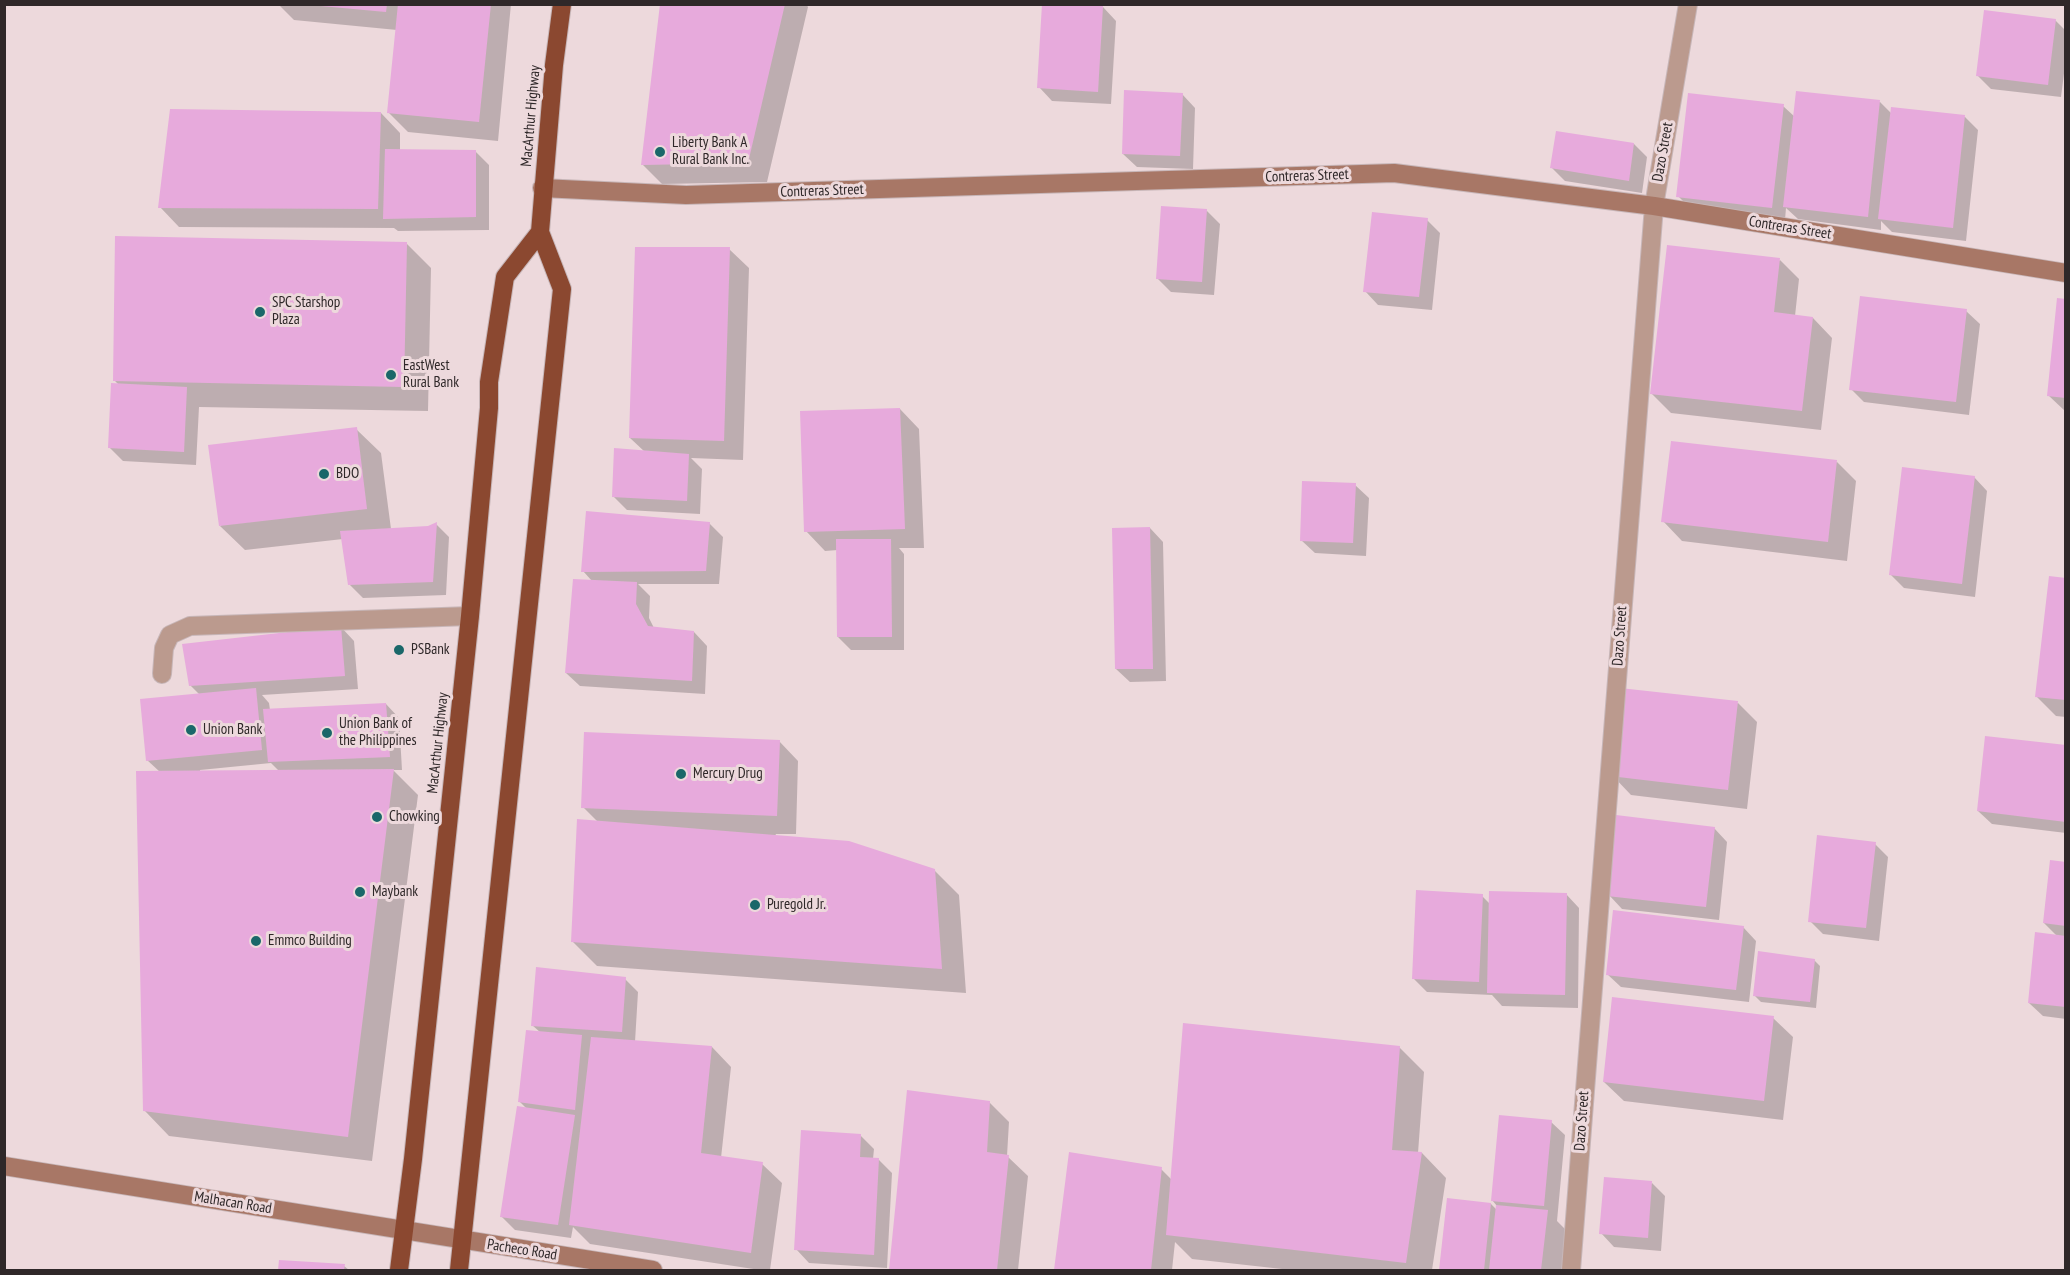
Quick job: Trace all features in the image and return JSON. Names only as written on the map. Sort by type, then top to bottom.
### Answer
[{"type":"highway","name":"MacArthur Highway","points":[[459,1270],[562,289],[540,232],[542,188],[562,4]]},
{"type":"highway","name":"MacArthur Highway","points":[[399,1270],[470,616],[489,408],[489,382],[504,277],[540,232]]},
{"type":"street","name":"Dazo Street","points":[[1571,1270],[1654,206],[1688,4]]},
{"type":"street","name":"Contreras Street","points":[[542,188],[686,195],[1394,173],[1654,206],[2066,273]]},
{"type":"street","points":[[162,674],[164,648],[170,635],[190,626],[470,616]]},
{"type":"street","name":"Malhacan Road","points":[[4,1166],[462,1241]]},
{"type":"street","name":"Pacheco Road","points":[[462,1241],[653,1270]]},
{"type":"building","points":[[321,4],[387,4],[386,12],[321,6]]},
{"type":"building","points":[[398,4],[491,4],[479,122],[387,113]]},
{"type":"building","points":[[660,4],[785,4],[748,163],[641,165]]},
{"type":"building","points":[[1042,4],[1103,6],[1098,92],[1037,88]]},
{"type":"building","points":[[1984,10],[2056,19],[2048,85],[1976,76]]},
{"type":"building","points":[[1124,90],[1183,93],[1180,156],[1122,154]]},
{"type":"building","points":[[1796,91],[1880,100],[1868,217],[1783,207]]},
{"type":"building","points":[[1688,93],[1784,104],[1772,208],[1676,197]]},
{"type":"building","points":[[1891,107],[1965,115],[1953,228],[1878,219]]},
{"type":"building","points":[[170,109],[381,112],[378,209],[158,208]]},
{"type":"building","points":[[1556,131],[1634,143],[1629,181],[1550,168]]},
{"type":"building","points":[[385,149],[476,150],[476,217],[383,219]]},
{"type":"building","points":[[1161,206],[1207,209],[1202,282],[1156,279]]},
{"type":"building","points":[[1372,212],[1428,218],[1419,297],[1363,292]]},
{"type":"building","name":"SPC Starshop Plaza","points":[[115,236],[407,242],[404,387],[113,381]]},
{"type":"building","points":[[1667,245],[1780,258],[1774,312],[1813,317],[1802,411],[1650,394]]},
{"type":"building","points":[[635,247],[730,247],[724,441],[629,438]]},
{"type":"building","points":[[1860,296],[1967,309],[1956,402],[1849,390]]},
{"type":"building","points":[[2057,298],[2066,299],[2066,398],[2047,396]]},
{"type":"building","points":[[111,383],[187,387],[184,452],[108,448]]},
{"type":"building","points":[[900,408],[905,529],[804,532],[800,411]]},
{"type":"building","points":[[357,427],[367,509],[219,526],[208,445]]},
{"type":"building","points":[[1671,441],[1837,460],[1828,542],[1661,522]]},
{"type":"building","points":[[614,448],[689,454],[687,501],[612,497]]},
{"type":"building","points":[[1902,467],[1975,476],[1962,584],[1889,575]]},
{"type":"building","points":[[1302,481],[1356,483],[1353,543],[1300,541]]},
{"type":"building","points":[[586,511],[710,522],[706,571],[581,572]]},
{"type":"building","points":[[437,522],[433,582],[348,585],[340,531],[428,526]]},
{"type":"building","points":[[1150,527],[1153,669],[1115,669],[1112,528]]},
{"type":"building","points":[[836,539],[891,539],[892,637],[837,637]]},
{"type":"building","points":[[2049,576],[2066,578],[2066,700],[2035,697]]},
{"type":"building","points":[[573,579],[637,582],[636,604],[648,626],[694,631],[692,681],[565,673]]},
{"type":"building","points":[[341,626],[345,676],[189,686],[182,644]]},
{"type":"building","points":[[256,688],[262,750],[146,761],[140,699]]},
{"type":"building","points":[[1620,688],[1738,701],[1728,790],[1610,776]]},
{"type":"building","name":"Union Bank of the Philippines","points":[[386,703],[390,757],[268,762],[263,709]]},
{"type":"building","name":"Mercury Drug","points":[[584,732],[780,740],[777,816],[581,808]]},
{"type":"building","points":[[1985,736],[2066,745],[2066,822],[1977,811]]},
{"type":"building","name":"Emmco Building","points":[[394,769],[348,1137],[143,1111],[136,771]]},
{"type":"building","points":[[1616,815],[1715,827],[1706,907],[1607,896]]},
{"type":"building","name":"Puregold Jr.","points":[[577,819],[849,841],[935,869],[942,969],[571,942]]},
{"type":"building","points":[[1817,835],[1876,842],[1866,928],[1808,922]]},
{"type":"building","points":[[2050,860],[2066,862],[2066,926],[2043,923]]},
{"type":"building","points":[[1416,890],[1483,894],[1479,982],[1412,979]]},
{"type":"building","points":[[1489,891],[1567,893],[1565,995],[1487,993]]},
{"type":"building","points":[[1613,910],[1744,926],[1736,990],[1606,975]]},
{"type":"building","points":[[2035,932],[2066,936],[2066,1007],[2028,1003]]},
{"type":"building","points":[[1758,951],[1815,959],[1810,1002],[1753,996]]},
{"type":"building","points":[[536,967],[626,977],[622,1032],[531,1026]]},
{"type":"building","points":[[1612,997],[1774,1016],[1764,1101],[1603,1082]]},
{"type":"building","points":[[1183,1023],[1400,1046],[1392,1150],[1422,1152],[1406,1263],[1166,1235]]},
{"type":"building","points":[[526,1030],[582,1035],[575,1110],[518,1102]]},
{"type":"building","points":[[591,1037],[712,1046],[701,1153],[763,1162],[751,1253],[569,1225]]},
{"type":"building","points":[[907,1090],[990,1101],[987,1152],[1009,1155],[997,1270],[889,1270]]},
{"type":"building","points":[[517,1106],[575,1115],[558,1225],[500,1217]]},
{"type":"building","points":[[1499,1115],[1552,1120],[1544,1206],[1491,1201]]},
{"type":"building","points":[[801,1130],[861,1134],[860,1157],[879,1158],[874,1255],[794,1250]]},
{"type":"building","points":[[1069,1152],[1162,1167],[1151,1270],[1054,1270]]},
{"type":"building","points":[[1604,1177],[1652,1181],[1648,1238],[1599,1234]]},
{"type":"building","points":[[1447,1198],[1491,1203],[1484,1270],[1439,1270]]},
{"type":"building","points":[[1496,1205],[1548,1210],[1541,1270],[1489,1270]]},
{"type":"building","points":[[279,1260],[345,1264],[344,1270],[278,1270]]},
{"type":"place","name":"Liberty Bank A Rural Bank Inc.","points":[[660,152]]},
{"type":"place","name":"SPC Starshop Plaza","points":[[260,312]]},
{"type":"place","name":"EastWest Rural Bank","points":[[391,375]]},
{"type":"place","name":"BDO","points":[[324,474]]},
{"type":"place","name":"PSBank","points":[[399,650]]},
{"type":"place","name":"Union Bank","points":[[191,730]]},
{"type":"place","name":"Union Bank of the Philippines","points":[[327,733]]},
{"type":"place","name":"Mercury Drug","points":[[681,774]]},
{"type":"place","name":"Chowking","points":[[377,817]]},
{"type":"place","name":"Maybank","points":[[360,892]]},
{"type":"place","name":"Puregold Jr.","points":[[755,905]]},
{"type":"place","name":"Emmco Building","points":[[256,941]]}]
